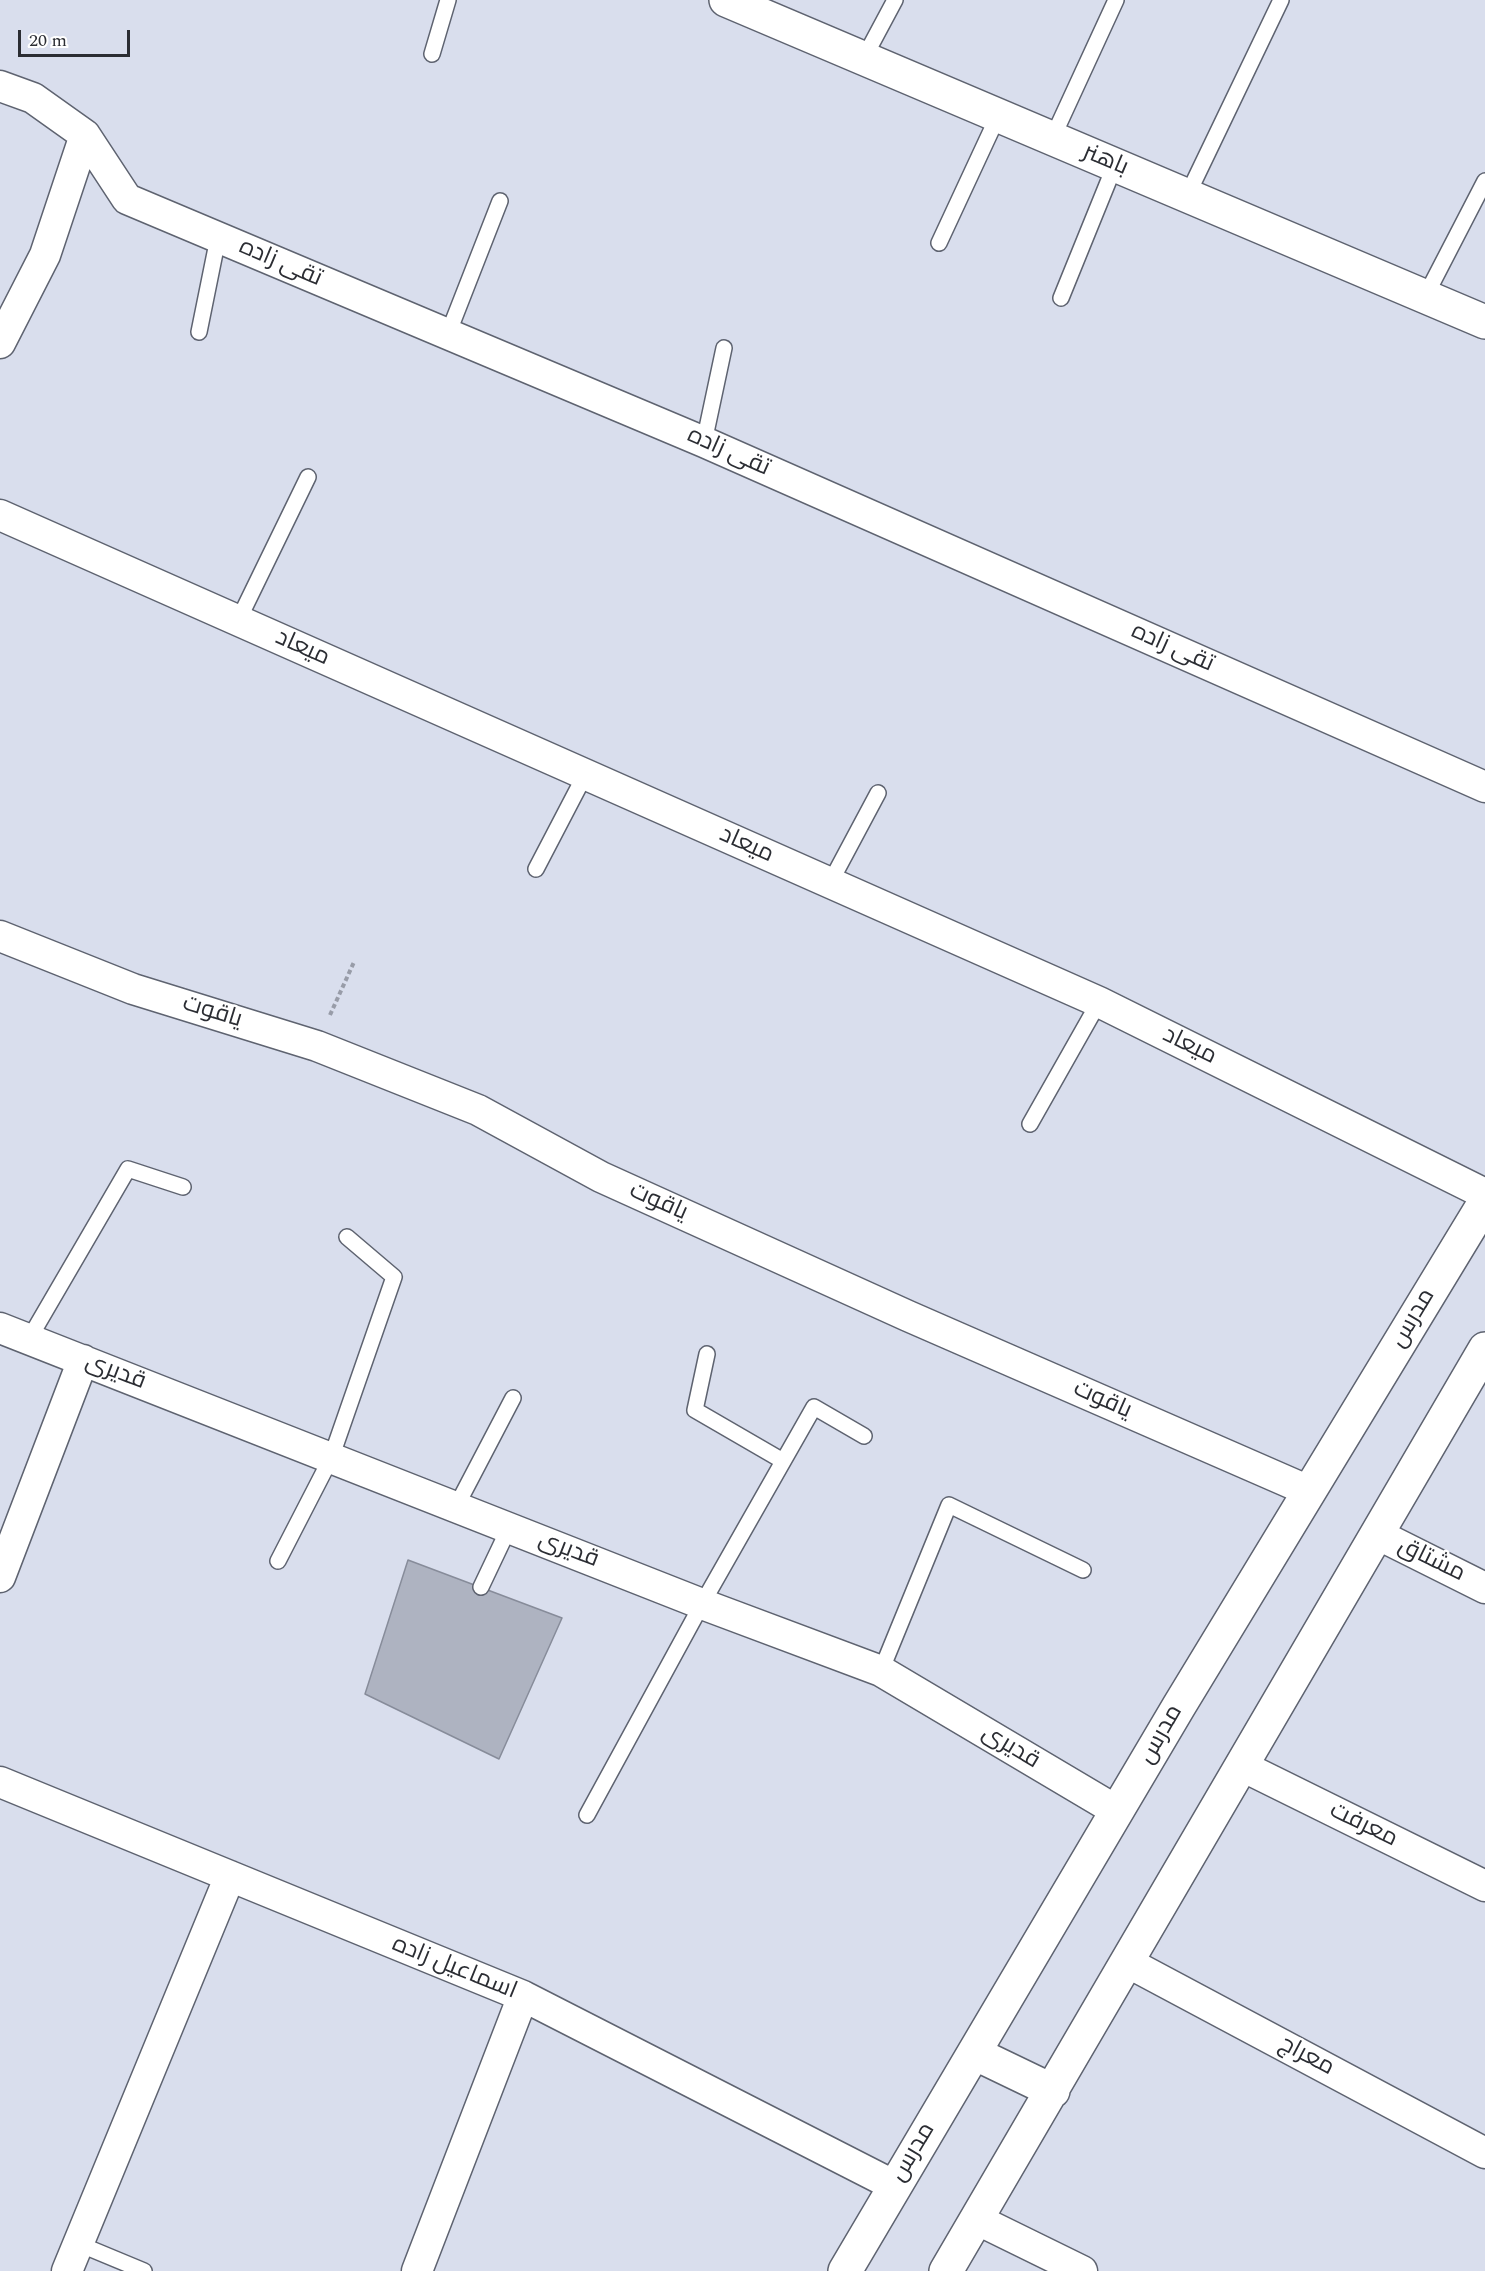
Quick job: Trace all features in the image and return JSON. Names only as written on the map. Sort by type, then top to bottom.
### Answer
[{"type":"street","name":"باهنر","points":[[726,0],[1485,322]]},
{"type":"street","name":"تقی زاده","points":[[0,86],[33,98],[85,135],[127,199],[704,442],[1485,787]]},
{"type":"street","points":[[0,343],[45,255],[85,135]]},
{"type":"street","name":"میعاد","points":[[0,515],[1099,1002],[1485,1194]]},
{"type":"street","name":"یاقوت","points":[[0,936],[133,989],[317,1046],[478,1110],[600,1177],[908,1316],[1309,1491]]},
{"type":"street","name":"مدرس","points":[[844,2271],[1117,1811],[1485,1202]]},
{"type":"street","name":"قدیری","points":[[0,1328],[702,1604],[880,1671],[1117,1811]]},
{"type":"street","points":[[946,2271],[1485,1348]]},
{"type":"street","points":[[0,1577],[83,1360]]},
{"type":"street","name":"مشتاق","points":[[1377,1534],[1485,1588]]},
{"type":"street","name":"معرفت","points":[[1242,1766],[1485,1886]]},
{"type":"street","name":"اسماعیل زاده","points":[[0,1782],[523,1996],[895,2186]]},
{"type":"street","points":[[67,2271],[230,1876]]},
{"type":"street","name":"معراج","points":[[1127,1962],[1485,2153]]},
{"type":"street","points":[[417,2271],[523,1996]]},
{"type":"street","points":[[974,2053],[1053,2091]]},
{"type":"street","points":[[976,2219],[1082,2271]]},
{"type":"lane","points":[[432,54],[448,0]]},
{"type":"lane","points":[[864,58],[895,0]]},
{"type":"lane","points":[[1052,139],[1116,0]]},
{"type":"lane","points":[[1187,196],[1281,0]]},
{"type":"lane","points":[[939,243],[998,116]]},
{"type":"lane","points":[[1061,298],[1115,165]]},
{"type":"lane","points":[[1425,297],[1485,181]]},
{"type":"lane","points":[[448,334],[500,201]]},
{"type":"lane","points":[[199,332],[218,237]]},
{"type":"lane","points":[[704,442],[724,348]]},
{"type":"lane","points":[[238,621],[308,477]]},
{"type":"lane","points":[[536,869],[585,775]]},
{"type":"lane","points":[[830,884],[878,793]]},
{"type":"lane","points":[[1030,1124],[1099,1002]]},
{"type":"lane","points":[[29,1340],[128,1169],[183,1187]]},
{"type":"lane","points":[[278,1561],[331,1458],[394,1277],[347,1237]]},
{"type":"lane","points":[[707,1354],[695,1410],[783,1461]]},
{"type":"lane","points":[[456,1507],[513,1398]]},
{"type":"lane","points":[[587,1815],[702,1604],[814,1407],[864,1436]]},
{"type":"lane","points":[[880,1671],[949,1505],[1083,1570]]},
{"type":"lane","points":[[481,1587],[509,1528]]},
{"type":"lane","points":[[79,2244],[144,2271]]},
{"type":"path","points":[[317,1046],[354,962]]},
{"type":"building","points":[[408,1560],[562,1618],[499,1759],[365,1694]]}]
